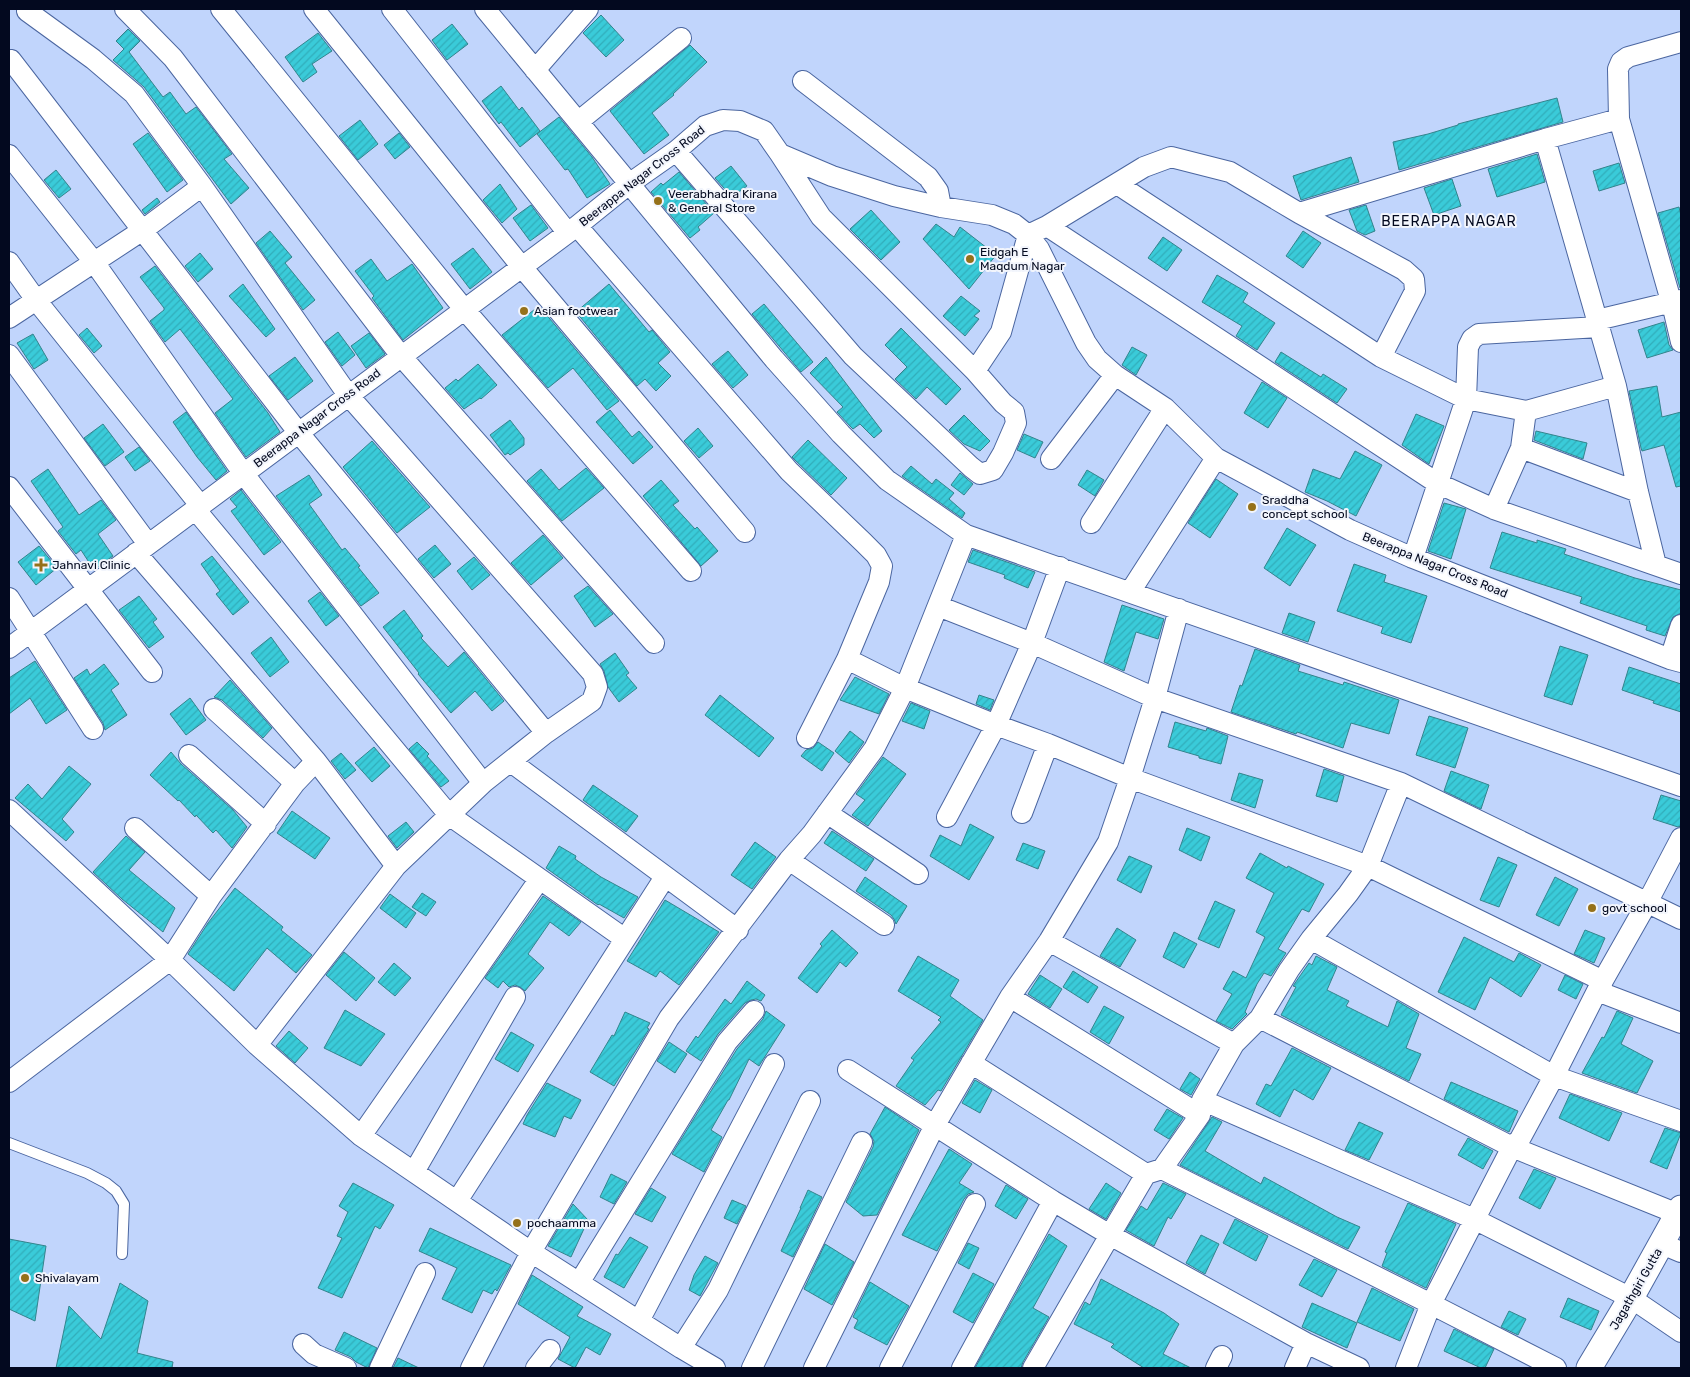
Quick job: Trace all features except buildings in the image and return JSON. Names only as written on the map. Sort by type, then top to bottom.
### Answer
[{"type":"street","points":[[125,9],[173,58],[401,356],[654,643]]},
{"type":"street","points":[[221,9],[464,309],[691,571]]},
{"type":"street","points":[[314,9],[521,266],[745,532]]},
{"type":"street","points":[[392,9],[572,229],[788,471],[876,555],[882,566],[880,582],[847,659],[807,738]]},
{"type":"street","points":[[485,9],[774,359],[841,434],[887,480],[966,535],[1681,786]]},
{"type":"street","points":[[535,70],[588,9]]},
{"type":"street","points":[[27,10],[93,58],[134,94],[202,186],[348,395],[593,674],[597,687],[592,701],[546,733],[483,783],[396,866],[256,1045]]},
{"type":"street","points":[[579,122],[681,38]]},
{"type":"street","points":[[1681,42],[1628,57],[1621,62],[1618,69],[1619,119],[1676,301],[1681,342]]},
{"type":"street","points":[[11,60],[298,432],[546,733]]},
{"type":"street","points":[[803,81],[928,178],[938,191],[941,207]]},
{"type":"street","points":[[1299,213],[1545,139],[1619,119]]},
{"type":"street","name":"Beerappa Nagar Cross Road","points":[[9,648],[572,229],[629,184],[676,151],[705,126],[723,120],[740,121],[764,131],[780,154],[832,176],[894,196],[941,207],[992,215],[1014,224],[1028,235],[1039,249],[1086,343],[1097,359],[1115,375],[1165,408],[1216,458],[1350,530],[1413,558],[1676,660]]},
{"type":"street","points":[[1545,139],[1616,386],[1638,492],[1656,565]]},
{"type":"street","points":[[676,151],[853,356],[971,467],[980,474],[992,470],[1003,453],[1016,423],[1014,412],[1003,403],[975,370],[821,217],[780,154]]},
{"type":"street","points":[[9,155],[94,262],[243,473],[483,783]]},
{"type":"street","points":[[975,370],[1001,332],[1028,235],[1047,226],[1144,167],[1171,157],[1230,172],[1299,213],[1404,270],[1414,279],[1415,291],[1381,357]]},
{"type":"street","points":[[1117,184],[1381,357],[1466,399],[1526,411],[1616,386]]},
{"type":"street","points":[[9,318],[143,230],[202,186]]},
{"type":"street","points":[[1047,226],[1437,483],[1494,508],[1681,574]]},
{"type":"street","points":[[9,262],[36,300],[197,507],[449,815],[625,939]]},
{"type":"street","points":[[1413,558],[1466,399],[1468,347],[1472,339],[1479,334],[1598,323],[1676,301]]},
{"type":"street","points":[[9,355],[142,548],[316,761],[396,866]]},
{"type":"street","points":[[1051,459],[1115,375]]},
{"type":"street","points":[[1091,523],[1165,408]]},
{"type":"street","points":[[1494,508],[1522,448],[1526,411]]},
{"type":"street","points":[[1522,448],[1638,492]]},
{"type":"street","points":[[1130,592],[1216,458]]},
{"type":"street","points":[[9,487],[152,672]]},
{"type":"street","points":[[471,1368],[531,1252],[669,1018],[738,930],[874,749],[905,688],[966,535]]},
{"type":"street","points":[[947,817],[996,725],[1032,643],[1060,567]]},
{"type":"street","points":[[9,598],[93,729]]},
{"type":"street","points":[[938,606],[1032,643],[1155,698],[1401,783],[1681,919]]},
{"type":"street","points":[[814,1368],[935,1125],[1010,997],[1049,941],[1108,842],[1155,698],[1179,609]]},
{"type":"street","points":[[1676,660],[1681,625]]},
{"type":"street","points":[[847,659],[905,688],[996,725],[1130,778],[1368,866],[1600,986],[1681,1022]]},
{"type":"street","points":[[214,709],[296,783]]},
{"type":"street","points":[[1022,813],[1048,744]]},
{"type":"street","points":[[189,755],[266,824]]},
{"type":"street","points":[[9,1082],[170,960],[211,896],[296,783],[316,761]]},
{"type":"street","points":[[510,762],[738,930]]},
{"type":"street","points":[[1034,1368],[1110,1235],[1201,1108],[1234,1044],[1260,1018],[1289,970],[1311,939],[1368,866],[1401,783]]},
{"type":"street","points":[[9,810],[170,960],[256,1045],[361,1136],[531,1252],[715,1368]]},
{"type":"street","points":[[827,813],[918,874]]},
{"type":"street","points":[[135,828],[211,896]]},
{"type":"street","points":[[1410,1367],[1431,1304],[1474,1219],[1512,1147],[1520,1138],[1554,1076],[1600,986],[1648,903],[1681,838]]},
{"type":"street","points":[[789,860],[884,925]]},
{"type":"street","points":[[457,1201],[665,877]]},
{"type":"street","points":[[361,1136],[540,880]]},
{"type":"street","points":[[1311,939],[1554,1076],[1681,1121]]},
{"type":"street","points":[[1049,941],[1234,1044]]},
{"type":"street","points":[[414,1172],[515,997]]},
{"type":"street","points":[[1010,997],[1201,1108],[1474,1219],[1631,1298],[1681,1332]]},
{"type":"street","points":[[579,1283],[727,1042],[754,1011]]},
{"type":"street","points":[[1260,1018],[1512,1147],[1680,1211]]},
{"type":"street","points":[[971,1063],[1154,1172],[1431,1304],[1556,1368]]},
{"type":"street","points":[[639,1321],[774,1064]]},
{"type":"street","points":[[848,1070],[1053,1201],[1110,1235],[1306,1344],[1359,1368]]},
{"type":"street","points":[[681,1348],[718,1290],[810,1101]]},
{"type":"street","points":[[752,1368],[862,1142]]},
{"type":"street","points":[[962,1368],[1053,1201]]},
{"type":"street","points":[[890,1368],[976,1204]]},
{"type":"street","name":"Jagathgiri Gutta","points":[[1589,1368],[1631,1298],[1671,1248],[1680,1211]]},
{"type":"street","points":[[380,1368],[425,1273]]},
{"type":"street","points":[[303,1344],[314,1354],[346,1368]]},
{"type":"street","points":[[1295,1368],[1306,1344]]},
{"type":"street","points":[[536,1368],[550,1350]]},
{"type":"lane","points":[[9,1143],[87,1173],[106,1183],[116,1191],[124,1204],[122,1254]]},
{"type":"place","name":"Veerabhadra Kirana & General Store","points":[[658,201]]},
{"type":"place","name":"Eidgah E Maqdum Nagar","points":[[970,259]]},
{"type":"place","name":"Asian footwear","points":[[524,311]]},
{"type":"place","name":"Sraddha concept school","points":[[1252,507]]},
{"type":"place","name":"Jahnavi Clinic","points":[[41,565]]},
{"type":"place","name":"govt school","points":[[1592,908]]},
{"type":"place","name":"pochaamma","points":[[517,1223]]},
{"type":"place","name":"Shivalayam","points":[[25,1278]]},
{"type":"district","name":"BEERAPPA NAGAR","points":[[1449,221]]}]
